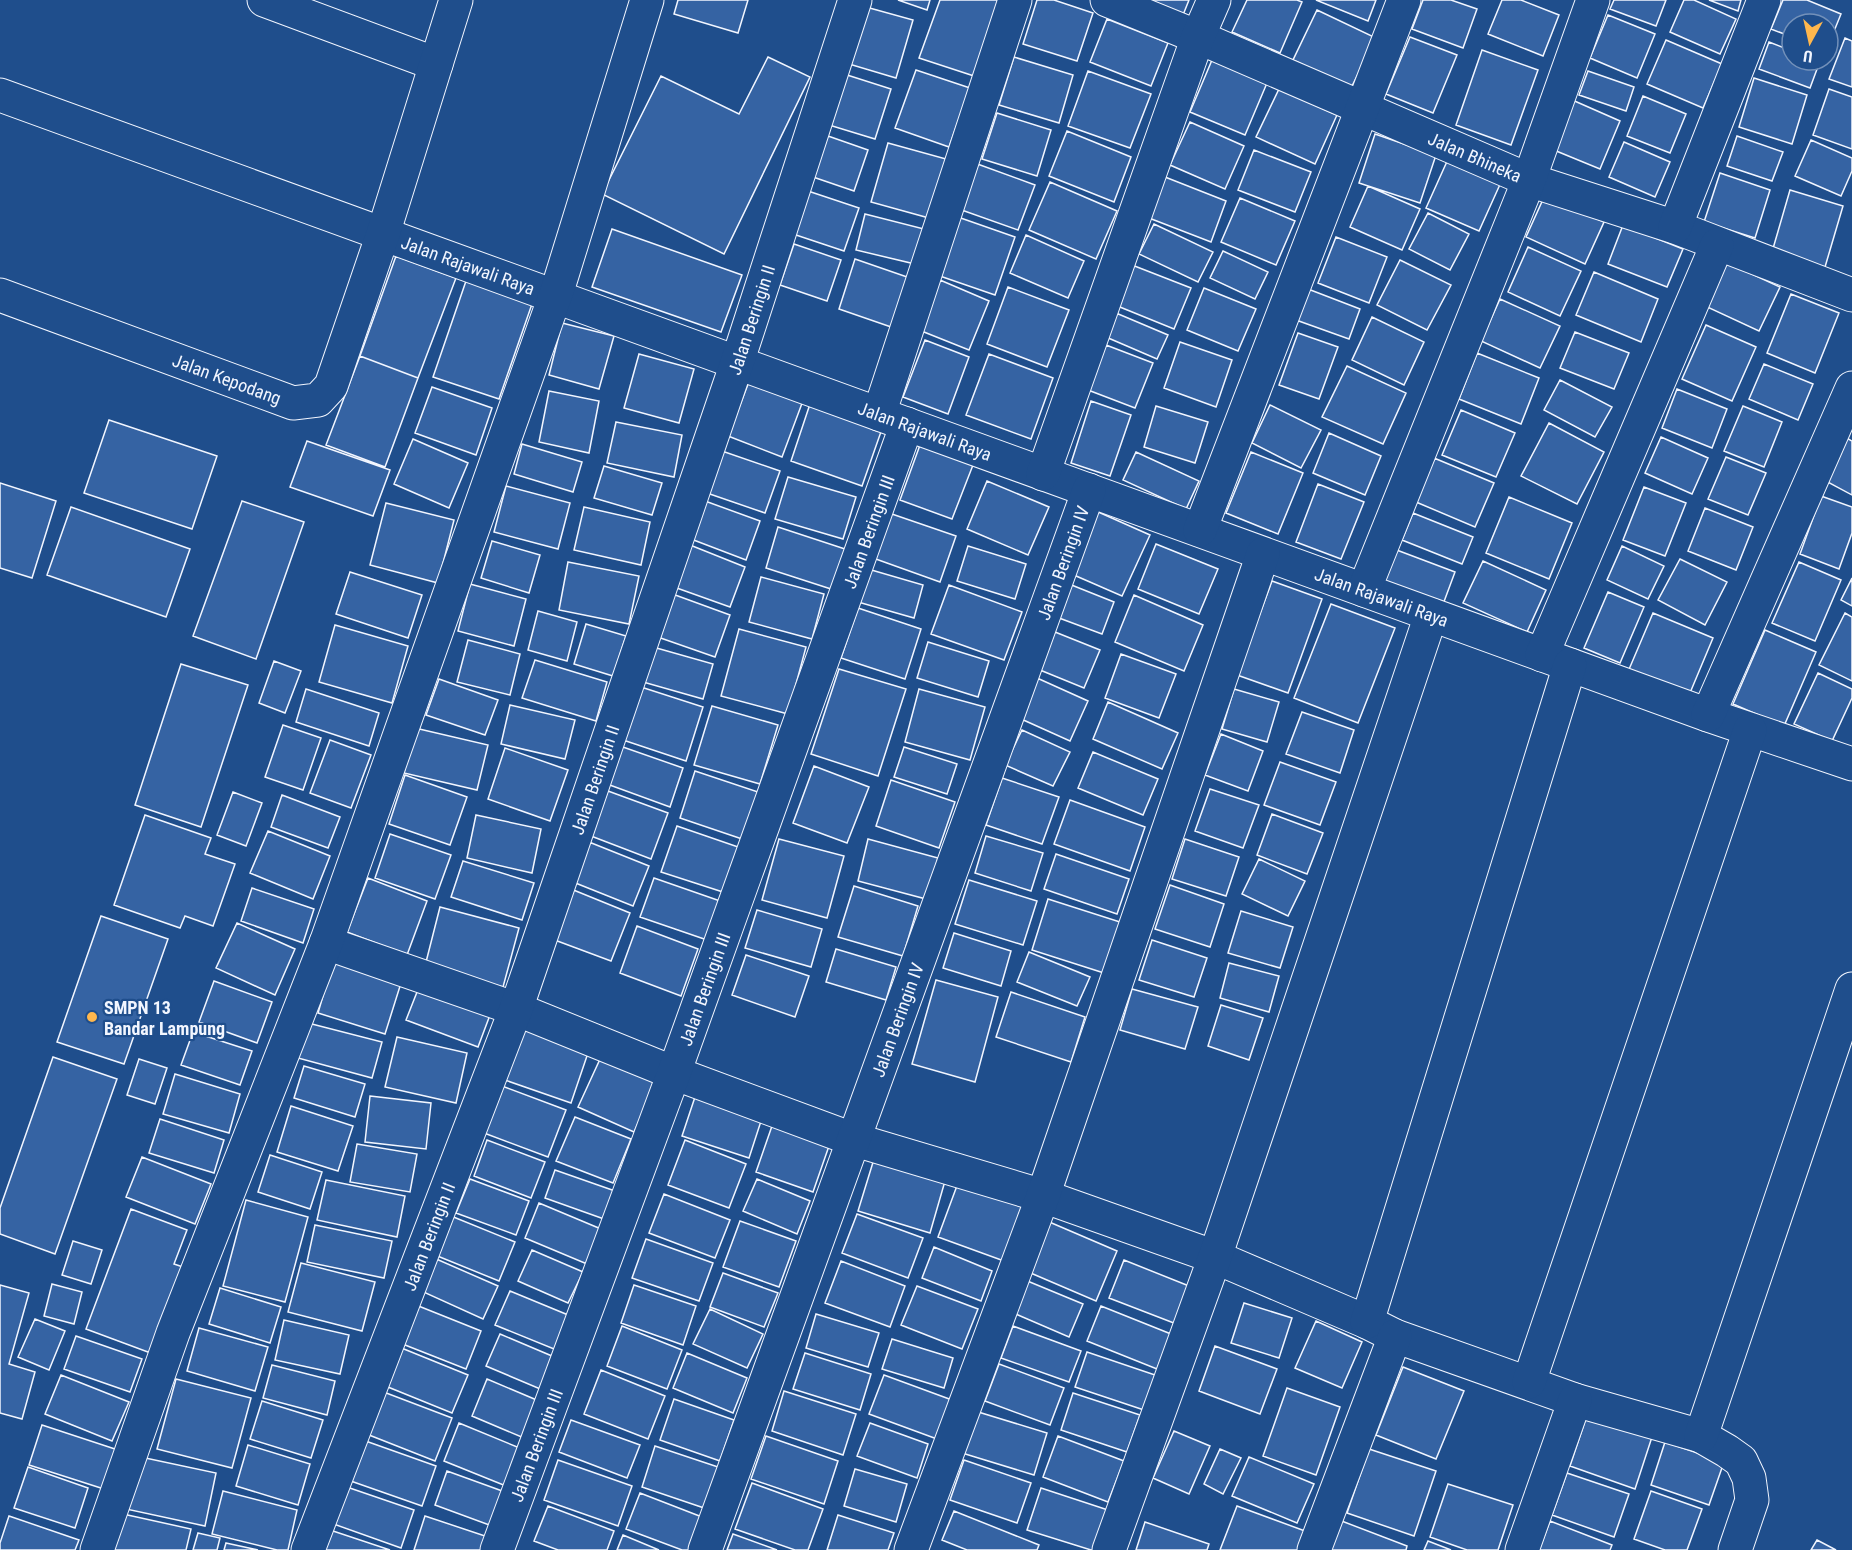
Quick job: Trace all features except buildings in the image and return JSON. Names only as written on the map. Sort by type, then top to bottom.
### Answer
[{"type":"street","name":"Jalan Kepodang","points":[[0,295],[293,404],[318,400],[331,386],[383,234],[456,0]]},
{"type":"street","points":[[97,1550],[173,1332],[326,943],[555,296],[647,0]]},
{"type":"street","name":"Jalan Beringin II","points":[[309,1550],[516,1009],[736,363],[855,0]]},
{"type":"street","name":"Jalan Beringin III","points":[[497,1550],[674,1073],[893,419],[1016,0]]},
{"type":"street","name":"Jalan Bhineka","points":[[1107,0],[1529,180],[1675,227],[1717,245],[1849,285]]},
{"type":"street","points":[[1043,474],[1198,37],[1214,0]]},
{"type":"street","points":[[1200,530],[1404,0]]},
{"type":"street","points":[[1364,590],[1529,180],[1593,0]]},
{"type":"street","points":[[1675,227],[1764,0]]},
{"type":"street","points":[[274,2],[436,64]]},
{"type":"street","name":"Jalan Rajawali Raya","points":[[0,95],[1431,615],[1750,730],[1852,764]]},
{"type":"street","points":[[1314,1550],[1381,1329],[1556,660],[1717,245]]},
{"type":"street","points":[[1708,715],[1852,387]]},
{"type":"street","name":"Jalan Beringin IV","points":[[705,1550],[1089,490]]},
{"type":"street","points":[[911,1550],[1043,1196],[1263,554]]},
{"type":"street","points":[[1109,1550],[1215,1257],[1431,615]]},
{"type":"street","points":[[1528,1382],[1750,730]]},
{"type":"street","points":[[326,943],[516,1009],[674,1073],[852,1139],[1043,1196],[1215,1257],[1381,1329],[1575,1400],[1701,1436],[1741,1461],[1749,1478],[1752,1500],[1735,1550]]},
{"type":"street","points":[[1701,1436],[1852,989]]},
{"type":"street","points":[[1522,1550],[1575,1400]]},
{"type":"place","name":"SMPN 13 Bandar Lampung","points":[[92,1017]]}]
